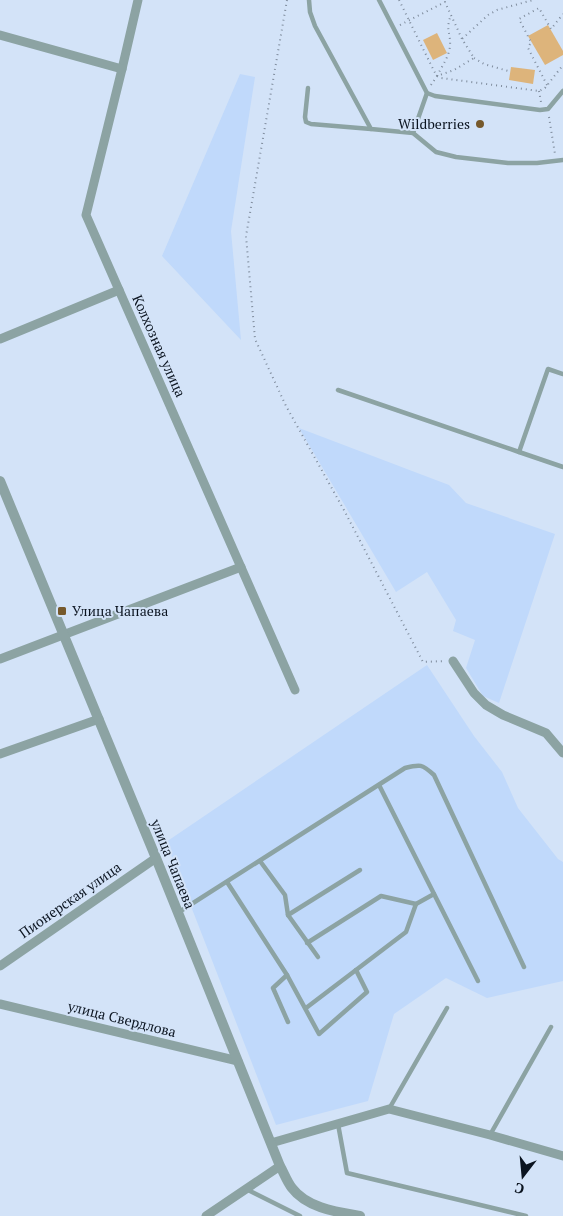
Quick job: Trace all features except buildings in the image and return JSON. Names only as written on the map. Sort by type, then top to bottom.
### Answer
[{"type":"street","name":"Колхозная улица","points":[[138,0],[86,215],[295,690]]},
{"type":"street","points":[[0,35],[122,69]]},
{"type":"street","points":[[0,339],[120,290]]},
{"type":"street","name":"улица Чапаева","points":[[0,482],[156,858],[280,1166],[292,1188],[309,1202],[331,1211],[360,1216]]},
{"type":"street","points":[[0,659],[241,567]]},
{"type":"street","points":[[453,660],[474,693],[486,705],[503,715],[546,733],[563,753]]},
{"type":"street","points":[[0,754],[99,719]]},
{"type":"street","name":"Пионерская улица","points":[[0,966],[156,858]]},
{"type":"street","name":"улица Свердлова","points":[[0,1004],[238,1061]]},
{"type":"street","points":[[271,1143],[389,1109],[490,1134],[563,1156]]},
{"type":"street","points":[[212,1215],[280,1166]]},
{"type":"lane","points":[[309,0],[310,12],[315,26],[371,129]]},
{"type":"lane","points":[[379,0],[427,93],[435,96],[540,110],[548,108],[563,92]]},
{"type":"lane","points":[[308,88],[305,117],[306,122],[311,124],[413,133],[436,152],[456,157],[508,163],[537,163],[563,160]]},
{"type":"lane","points":[[413,133],[427,93]]},
{"type":"lane","points":[[519,452],[548,369],[563,374]]},
{"type":"lane","points":[[338,390],[563,467]]},
{"type":"lane","points":[[178,913],[405,768],[419,765],[426,767],[434,775],[524,967]]},
{"type":"lane","points":[[379,785],[478,981]]},
{"type":"lane","points":[[260,861],[285,895],[288,915],[318,957]]},
{"type":"lane","points":[[288,915],[360,870]]},
{"type":"lane","points":[[226,882],[286,975],[319,1034],[367,992],[356,970]]},
{"type":"lane","points":[[306,1008],[406,932],[416,904],[434,894]]},
{"type":"lane","points":[[307,943],[381,896],[416,904]]},
{"type":"lane","points":[[286,975],[273,988],[288,1022]]},
{"type":"lane","points":[[389,1109],[447,1008]]},
{"type":"lane","points":[[490,1134],[551,1027]]},
{"type":"lane","points":[[338,1124],[347,1173],[526,1216]]},
{"type":"lane","points":[[246,1189],[300,1216]]},
{"type":"path","points":[[287,0],[246,236],[256,339],[286,406],[349,520],[423,662],[453,660]]},
{"type":"path","points":[[399,0],[437,76],[441,78],[540,91],[548,85],[563,65]]},
{"type":"path","points":[[462,39],[488,15],[497,10],[531,0]]},
{"type":"path","points":[[393,28],[445,1],[462,39],[474,58],[484,64],[508,71]]},
{"type":"path","points":[[548,85],[528,48],[531,42],[519,19],[539,8],[552,30],[563,14]]},
{"type":"path","points":[[427,93],[449,54],[451,45],[448,22],[451,14]]},
{"type":"path","points":[[437,76],[474,58]]},
{"type":"path","points":[[540,91],[542,103],[548,108],[557,161]]},
{"type":"shaded area","points":[[548,25],[563,51],[563,55],[545,65],[528,36]]},
{"type":"shaded area","points":[[437,33],[447,53],[433,60],[423,40]]},
{"type":"shaded area","points":[[511,67],[535,70],[533,84],[509,80]]},
{"type":"shaded area","points":[[240,74],[255,77],[231,231],[241,340],[162,256]]},
{"type":"shaded area","points":[[299,428],[449,485],[466,503],[555,534],[499,703],[483,696],[466,668],[475,640],[453,631],[456,620],[427,572],[396,592]]},
{"type":"shaded area","points":[[427,665],[474,736],[502,772],[518,808],[558,859],[563,862],[563,981],[487,998],[446,978],[394,1014],[368,1101],[276,1125],[166,842]]},
{"type":"place","name":"Wildberries","points":[[480,124]]},
{"type":"place","name":"Улица Чапаева","points":[[62,611]]}]
